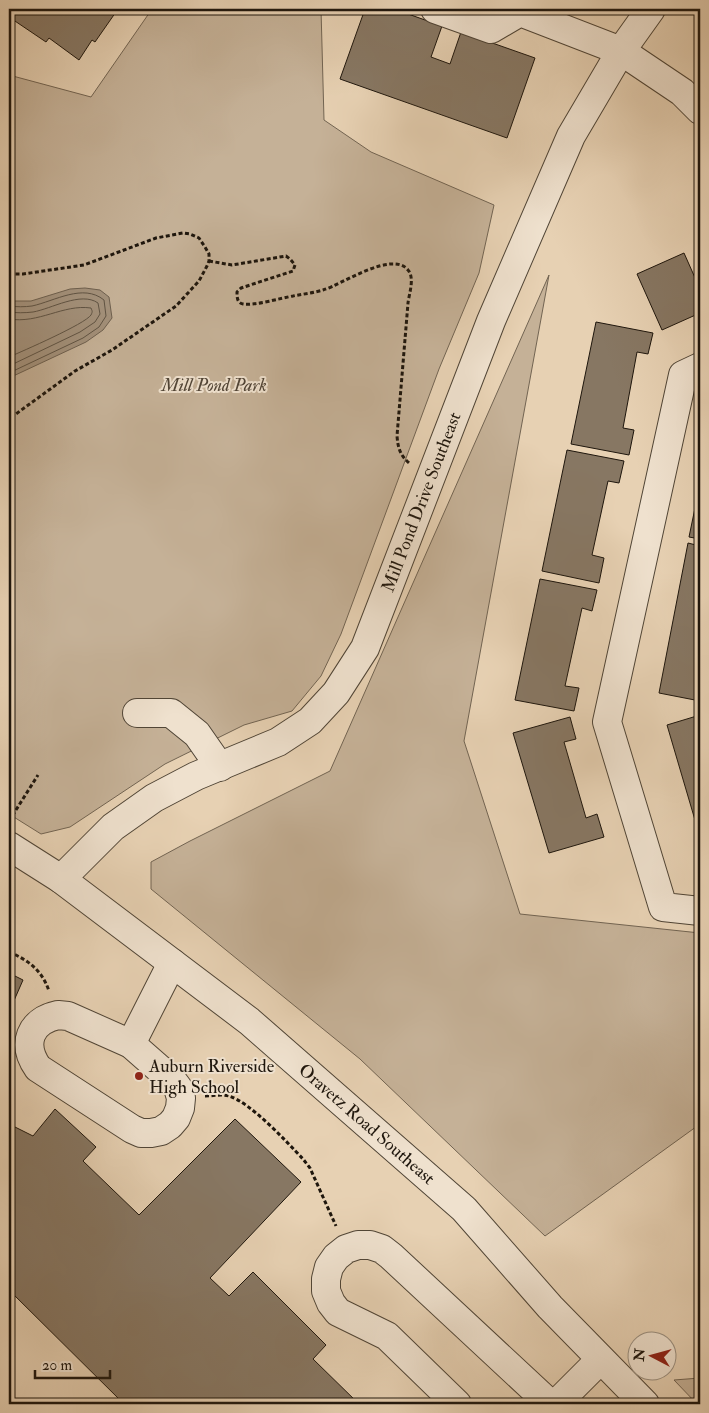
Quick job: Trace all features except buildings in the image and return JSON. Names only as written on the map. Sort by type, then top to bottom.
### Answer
[{"type":"street","points":[[436,9],[491,29],[521,11],[620,51],[682,92],[700,110]]},
{"type":"street","name":"Mill Pond Drive Southeast","points":[[61,879],[113,827],[154,798],[196,776],[278,742],[310,721],[336,693],[365,648],[490,321],[571,136],[620,51],[651,9]]},
{"type":"street","points":[[700,367],[683,375],[607,722],[663,907],[700,910]]},
{"type":"street","points":[[137,712],[171,713],[197,734],[220,766]]},
{"type":"street","name":"Oravetz Road Southeast","points":[[9,846],[61,879],[249,1021],[464,1209],[550,1307],[645,1404]]},
{"type":"street","points":[[131,1044],[172,963]]},
{"type":"street","points":[[58,1015],[68,1016],[131,1044],[172,1080],[178,1088],[180,1108],[176,1118],[161,1131],[141,1133],[132,1129],[38,1068],[32,1060],[29,1050],[29,1040],[33,1030],[48,1017],[58,1015]]},
{"type":"street","points":[[457,1404],[387,1336],[338,1312],[331,1303],[326,1291],[329,1267],[336,1257],[346,1249],[358,1245],[370,1245],[382,1249],[550,1404]]},
{"type":"street","points":[[556,1404],[600,1360]]},
{"type":"path","points":[[9,274],[23,274],[84,265],[156,238],[183,233],[198,238],[209,254],[209,261],[199,281],[176,306],[112,350],[75,371],[9,419]]},
{"type":"path","points":[[209,261],[232,265],[286,256],[295,265],[293,271],[241,288],[237,292],[237,298],[243,304],[323,290],[372,267],[397,264],[407,268],[411,274],[411,282],[397,420],[398,446],[401,455],[429,481]]},
{"type":"path","points":[[9,822],[38,775]]},
{"type":"path","points":[[9,952],[20,956],[40,972],[47,984],[58,1015]]},
{"type":"path","points":[[180,1098],[229,1096],[247,1105],[255,1112],[303,1158],[310,1168],[346,1249]]},
{"type":"green space","name":"Mill Pond Park","points":[[152,9],[321,9],[324,120],[371,152],[494,205],[479,273],[439,369],[341,634],[321,676],[292,711],[244,725],[165,764],[70,827],[41,834],[9,814],[9,75],[91,97]]},
{"type":"green space","points":[[549,275],[464,741],[520,914],[700,933],[700,1124],[545,1236],[360,1059],[151,889],[151,862],[330,771]]},
{"type":"green space","points":[[700,1378],[700,1404],[697,1404],[674,1380]]},
{"type":"water","points":[[70,289],[100,290],[109,297],[112,318],[103,330],[86,342],[9,378],[9,301],[31,301]]},
{"type":"place","name":"Auburn Riverside High School","points":[[139,1076]]}]
